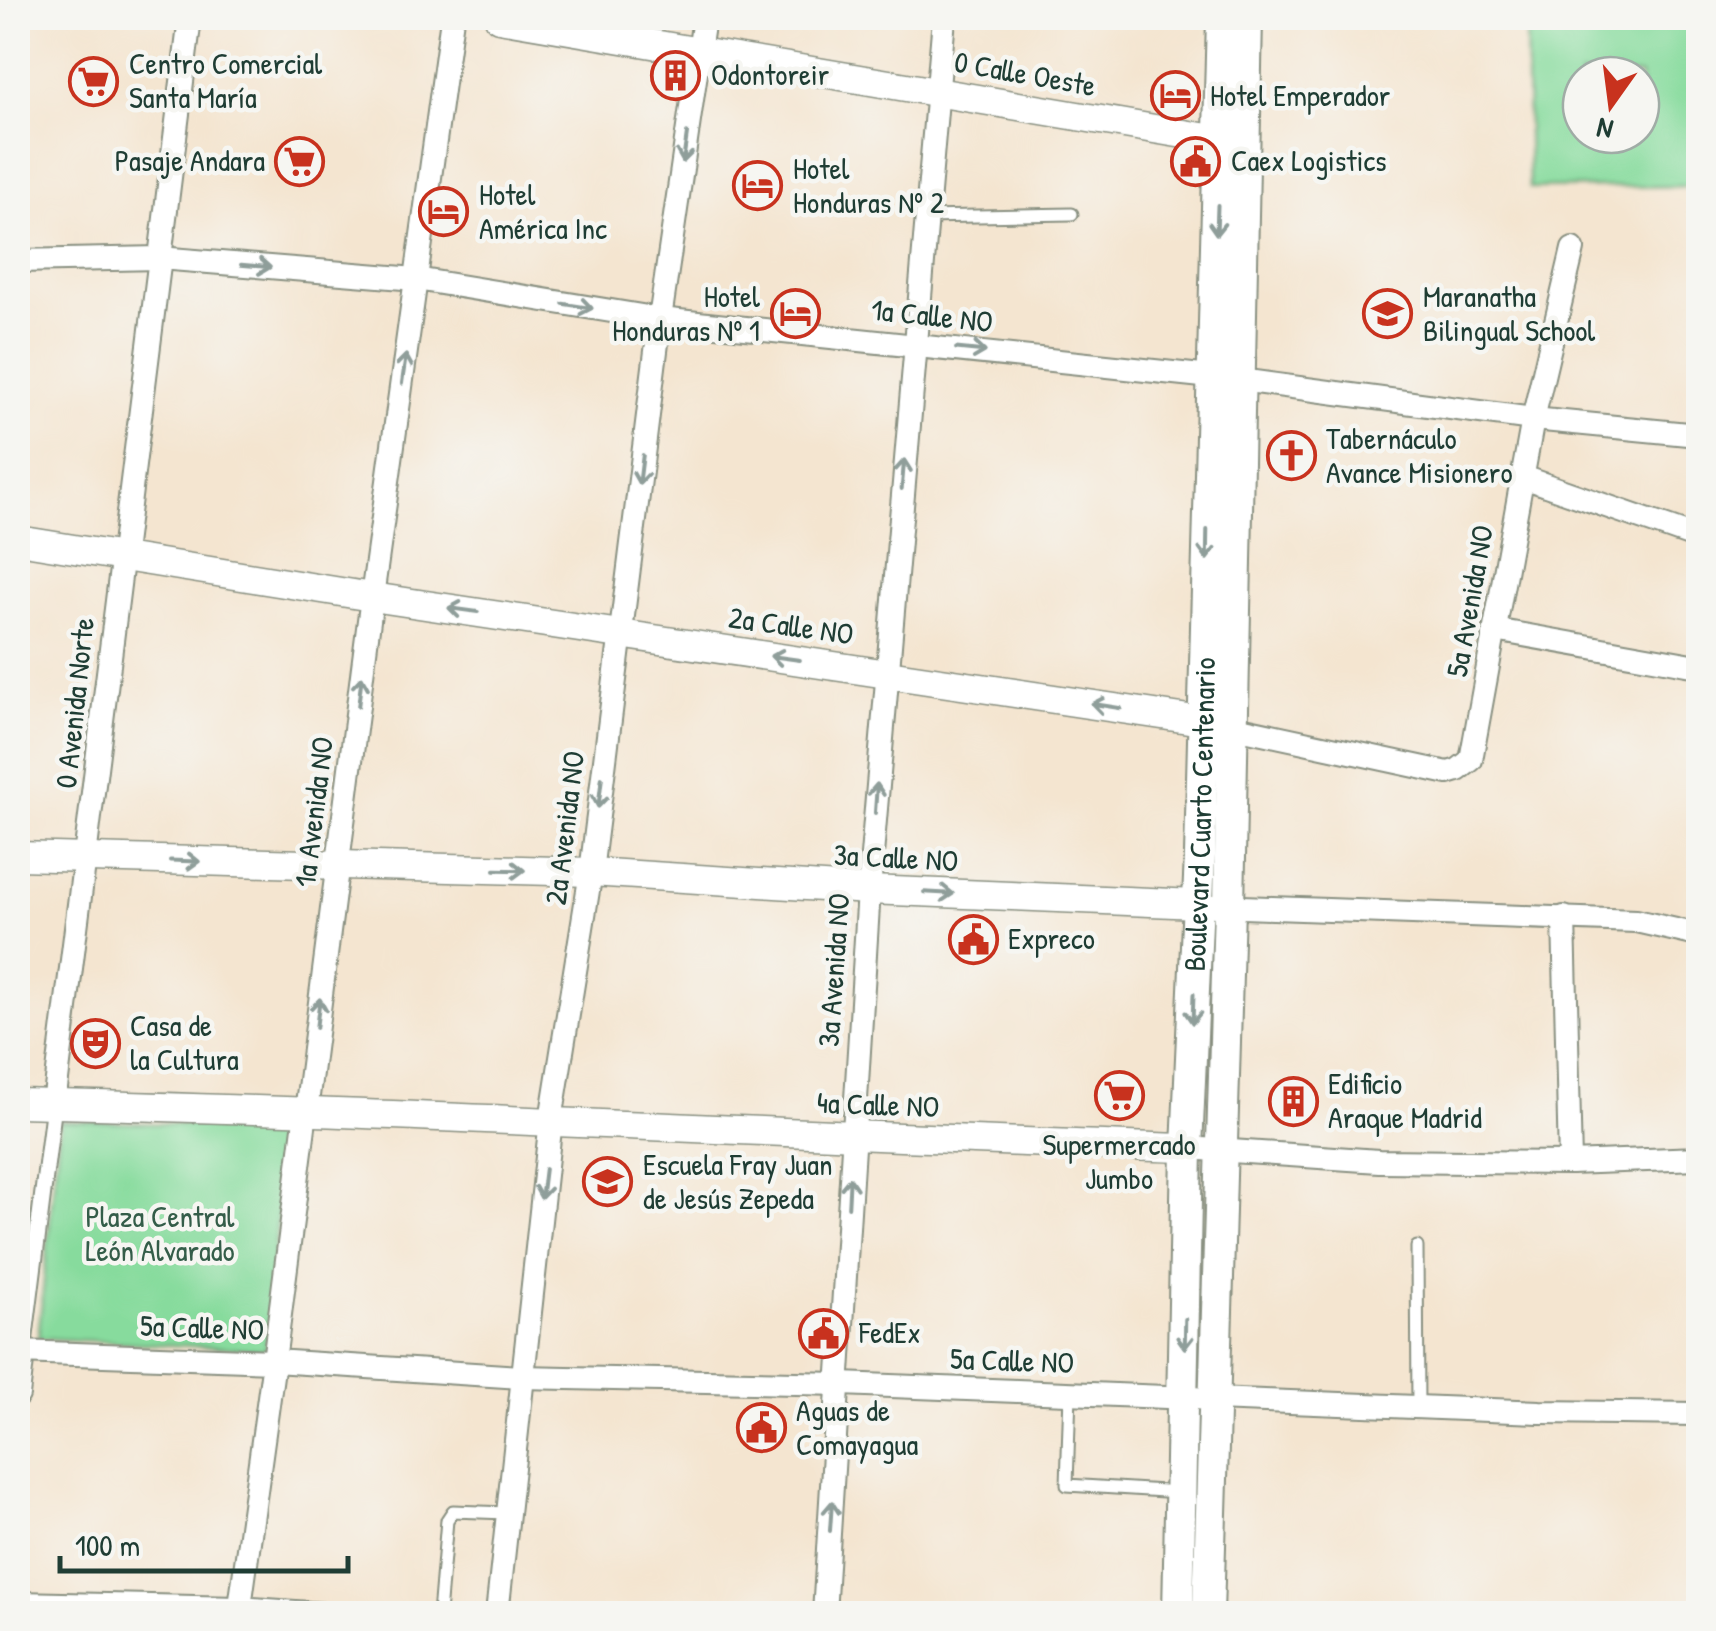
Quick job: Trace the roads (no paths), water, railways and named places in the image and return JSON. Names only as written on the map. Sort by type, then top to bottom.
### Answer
[{"type":"main road","name":"Boulevard Cuarto Centenario","points":[[1222,18],[1233,142]]},
{"type":"main road","name":"Boulevard Cuarto Centenario","points":[[1178,1614],[1182,1492],[1199,1399],[1221,1150],[1229,907],[1217,723],[1233,142],[1247,18]]},
{"type":"main road","name":"Boulevard Cuarto Centenario","points":[[1208,1614],[1187,1148],[1196,904],[1217,723]]},
{"type":"street","name":"0 Avenida Norte","points":[[18,1395],[20,1352],[88,858],[190,18]]},
{"type":"street","name":"1a Avenida NO","points":[[239,1611],[452,18]]},
{"type":"street","name":"0 Calle Oeste","points":[[499,18],[1233,142]]},
{"type":"street","name":"2a Avenida NO","points":[[496,1614],[551,1120],[591,872],[660,319],[704,18]]},
{"type":"street","name":"3a Avenida NO","points":[[824,1614],[841,1384],[852,1137],[886,673],[944,18]]},
{"type":"street","name":"5a Avenida NO","points":[[1448,772],[1466,766],[1474,751],[1533,419],[1572,249]]},
{"type":"street","name":"1a Calle NO","points":[[18,261],[159,258],[416,279],[660,319],[1225,378],[1533,419],[1698,434]]},
{"type":"street","points":[[1523,477],[1698,538]]},
{"type":"street","name":"2a Calle NO","points":[[18,540],[1217,723],[1448,772]]},
{"type":"street","points":[[1495,630],[1698,666]]},
{"type":"street","name":"3a Calle NO","points":[[18,856],[591,872],[1229,907],[1636,921],[1698,936]]},
{"type":"street","points":[[1564,918],[1570,1163]]},
{"type":"street","name":"4a Calle NO","points":[[18,1103],[551,1120],[852,1137],[1187,1148],[1379,1161],[1570,1163],[1698,1158]]},
{"type":"street","name":"5a Calle NO","points":[[20,1352],[274,1361],[520,1377],[841,1384],[1418,1408],[1698,1414]]},
{"type":"street","points":[[18,1603],[324,1614]]},
{"type":"lane","points":[[925,216],[1072,214]]},
{"type":"lane","points":[[1417,1247],[1418,1408]]},
{"type":"lane","points":[[1070,1393],[1067,1485],[1182,1492]]},
{"type":"lane","points":[[439,1614],[447,1520],[452,1511],[506,1513]]},
{"type":"place","name":"Odontoreir","points":[[676,75]]},
{"type":"place","name":"Centro Comercial Santa María","points":[[94,81]]},
{"type":"place","name":"Hotel Emperador","points":[[1175,96]]},
{"type":"place","name":"Pasaje Andara","points":[[300,161]]},
{"type":"place","name":"Caex Logistics","points":[[1196,161]]},
{"type":"place","name":"Hotel Honduras Nº 2","points":[[758,186]]},
{"type":"place","name":"Hotel América Inc","points":[[444,212]]},
{"type":"place","name":"Hotel Honduras Nº 1","points":[[795,314]]},
{"type":"place","name":"Maranatha Bilingual School","points":[[1388,314]]},
{"type":"place","name":"Tabernáculo Avance Misionero","points":[[1291,456]]},
{"type":"place","name":"Expreco","points":[[973,939]]},
{"type":"place","name":"Casa de la Cultura","points":[[95,1043]]},
{"type":"place","name":"Supermercado Jumbo","points":[[1119,1096]]},
{"type":"place","name":"Edificio Araque Madrid","points":[[1293,1101]]},
{"type":"place","name":"Escuela Fray Juan de Jesús Zepeda","points":[[608,1182]]},
{"type":"place","name":"FedEx","points":[[824,1333]]},
{"type":"place","name":"Aguas de Comayagua","points":[[761,1428]]},
{"type":"park label","name":"Plaza Central León Alvarado","points":[[160,1234]]}]
